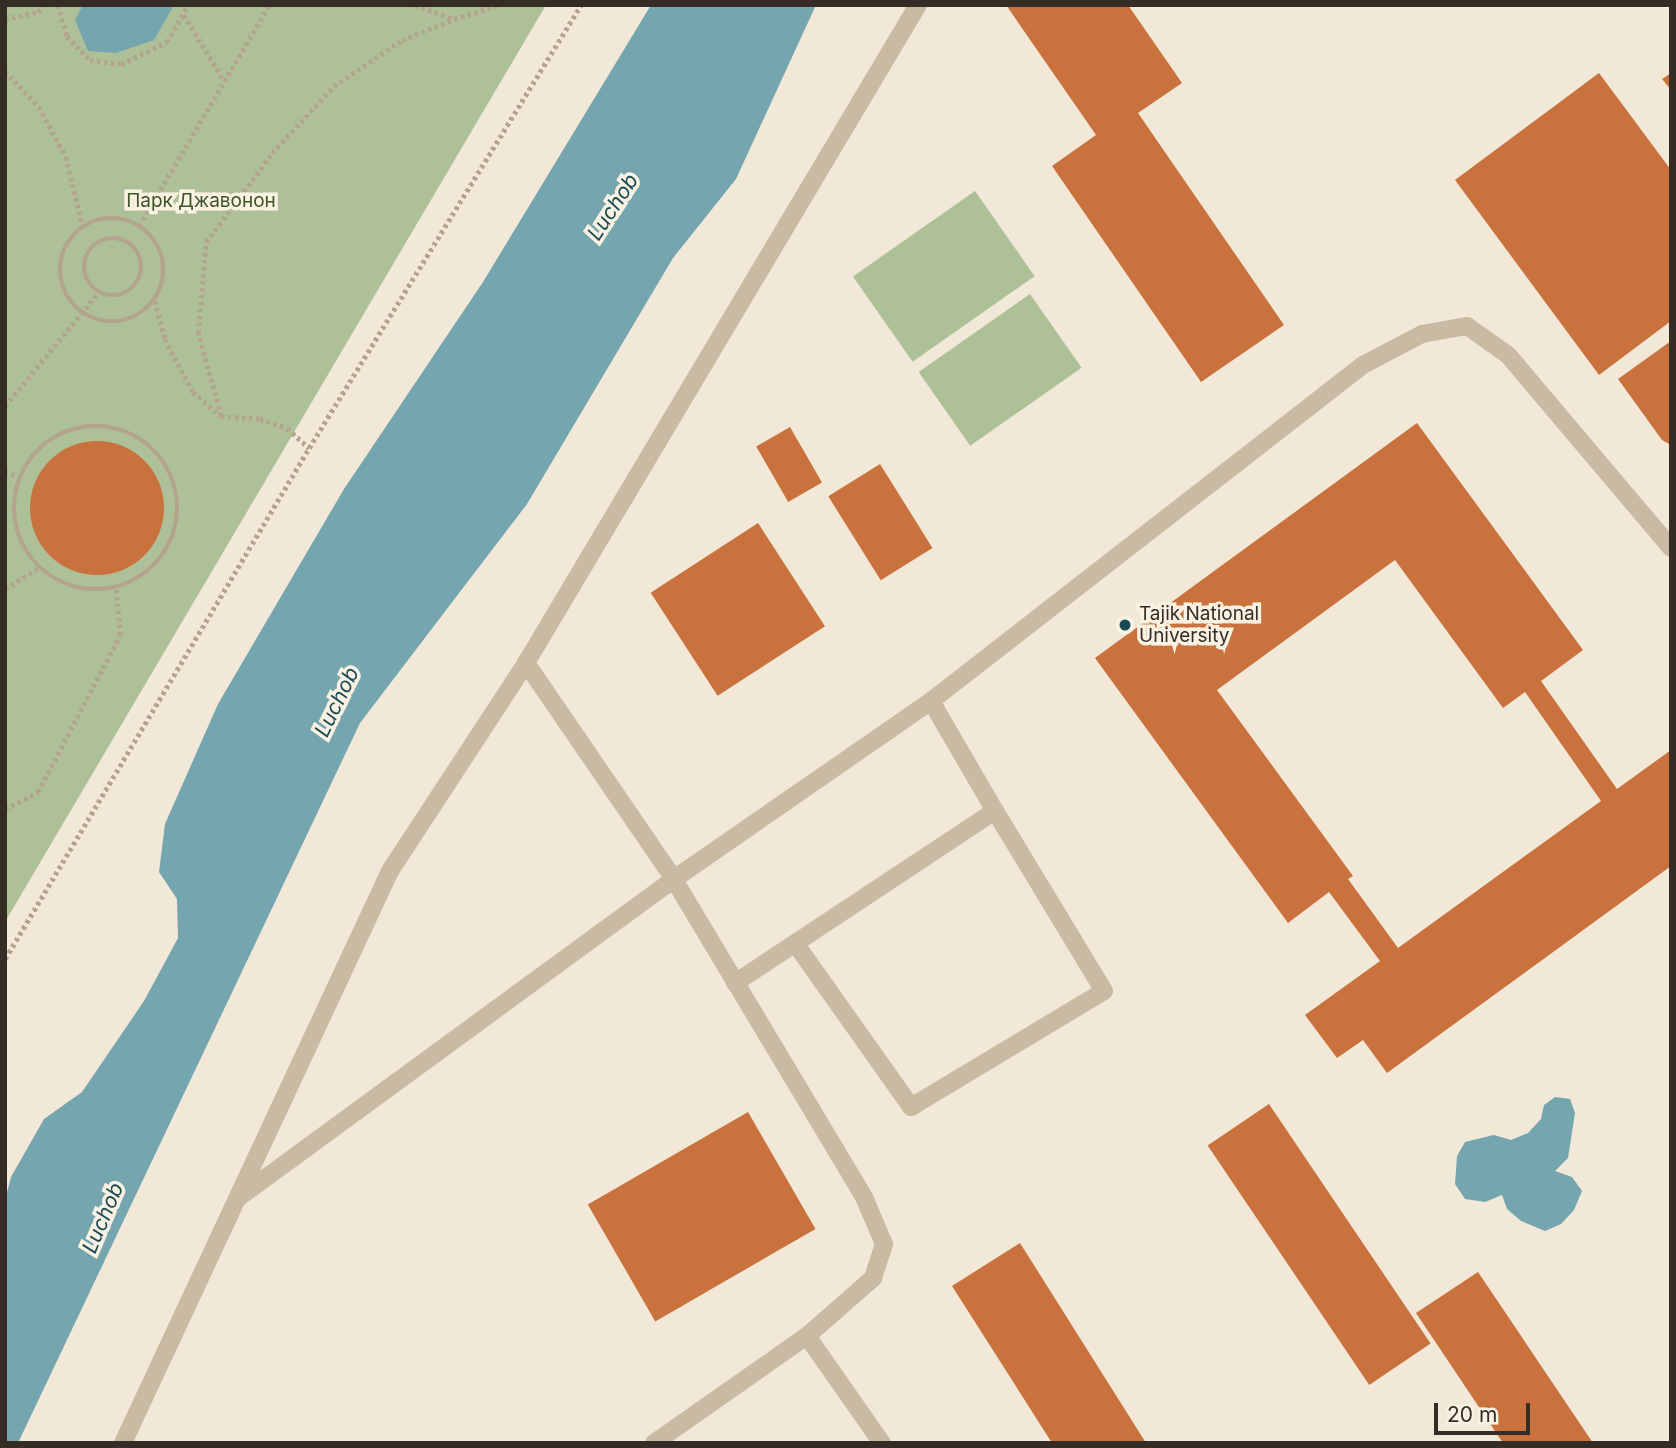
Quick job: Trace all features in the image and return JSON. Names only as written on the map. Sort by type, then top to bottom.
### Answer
[{"type":"lane","points":[[123,1443],[390,871],[526,663],[918,5]]},
{"type":"lane","points":[[235,1200],[674,879],[931,701],[1363,365],[1422,334],[1467,326],[1508,355],[1671,548]]},
{"type":"lane","points":[[526,663],[674,879],[864,1197],[884,1244],[873,1278],[807,1336],[654,1443]]},
{"type":"lane","points":[[795,943],[911,1107],[1104,991],[931,701]]},
{"type":"lane","points":[[735,983],[995,811]]},
{"type":"lane","points":[[807,1336],[882,1443]]},
{"type":"path","points":[[5,19],[38,12],[43,5]]},
{"type":"path","points":[[58,5],[67,36],[89,60],[121,64],[167,42],[188,5]]},
{"type":"path","points":[[139,226],[223,79],[270,5]]},
{"type":"path","points":[[415,5],[454,19]]},
{"type":"path","points":[[221,416],[198,333],[206,242],[272,153],[334,86],[402,40],[454,19],[499,5]]},
{"type":"path","points":[[5,959],[309,448],[581,5]]},
{"type":"path","points":[[184,15],[223,79]]},
{"type":"path","points":[[5,71],[39,107],[66,157],[83,226]]},
{"type":"path","points":[[116,218],[139,226],[157,244],[163,259],[163,278],[154,300],[132,319],[115,323],[81,314],[62,285],[60,269],[63,252],[83,226],[116,218]]},
{"type":"path","points":[[102,240],[129,243],[141,259],[140,279],[118,297],[99,292],[86,279],[87,252],[102,240]]},
{"type":"path","points":[[5,406],[99,292]]},
{"type":"path","points":[[154,300],[165,338],[192,392],[221,416],[260,419],[287,428],[309,448]]},
{"type":"path","points":[[80,427],[108,427],[134,436],[156,452],[171,474],[178,500],[176,527],[166,552],[148,572],[116,587],[99,591],[72,587],[40,568],[17,532],[14,504],[19,477],[34,454],[55,437],[80,427]]},
{"type":"path","points":[[5,471],[19,477]]},
{"type":"path","points":[[5,503],[14,504]]},
{"type":"path","points":[[5,589],[40,568]]},
{"type":"path","points":[[5,809],[38,792],[120,635],[116,587]]},
{"type":"green space","name":"Парк Джавонон","points":[[5,5],[546,5],[5,922]]},
{"type":"green space","points":[[975,191],[1035,276],[913,362],[853,276]]},
{"type":"green space","points":[[1030,294],[1082,368],[970,446],[919,372]]},
{"type":"water","points":[[83,5],[174,5],[154,40],[116,53],[88,51],[75,20]]},
{"type":"water","name":"Luchob","points":[[651,5],[816,5],[736,179],[673,258],[527,504],[360,723],[18,1443],[5,1443],[5,1200],[11,1177],[44,1119],[82,1092],[144,1001],[178,938],[177,899],[159,872],[165,824],[218,704],[344,489],[483,282]]},
{"type":"water","points":[[1555,1097],[1570,1099],[1575,1113],[1568,1158],[1555,1171],[1572,1177],[1582,1191],[1574,1210],[1561,1224],[1545,1231],[1521,1221],[1507,1209],[1502,1195],[1485,1202],[1465,1199],[1455,1184],[1457,1156],[1465,1142],[1494,1135],[1511,1140],[1528,1133],[1541,1119],[1544,1105]]},
{"type":"building","points":[[1006,5],[1128,5],[1182,83],[1138,113],[1284,325],[1201,382],[1052,166],[1096,135]]},
{"type":"building","points":[[1599,73],[1671,170],[1671,321],[1599,375],[1455,180]]},
{"type":"building","points":[[1671,73],[1671,90],[1662,79]]},
{"type":"building","points":[[1671,341],[1671,445],[1662,440],[1618,379]]},
{"type":"building","points":[[1417,423],[1583,650],[1541,681],[1617,789],[1671,750],[1671,866],[1387,1073],[1363,1040],[1337,1058],[1305,1015],[1380,961],[1329,892],[1288,923],[1095,658]],"holes":[[[1395,560],[1503,708],[1525,692],[1601,801],[1398,948],[1348,879],[1353,876],[1217,690]]]},
{"type":"building","points":[[790,427],[822,482],[788,502],[756,447]]},
{"type":"building","points":[[97,441],[123,446],[144,461],[159,482],[164,508],[159,534],[144,555],[123,570],[97,575],[71,570],[50,555],[35,534],[30,508],[35,482],[50,461],[71,446]]},
{"type":"building","points":[[880,464],[932,548],[881,580],[828,496]]},
{"type":"building","points":[[758,523],[825,626],[718,696],[651,593]]},
{"type":"building","points":[[1269,1104],[1431,1344],[1369,1385],[1208,1145]]},
{"type":"building","points":[[748,1112],[816,1229],[655,1321],[588,1204]]},
{"type":"building","points":[[1020,1243],[1146,1443],[1052,1443],[952,1286]]},
{"type":"building","points":[[1478,1272],[1593,1443],[1503,1443],[1416,1313]]},
{"type":"place","name":"Tajik National University","points":[[1125,625]]}]
